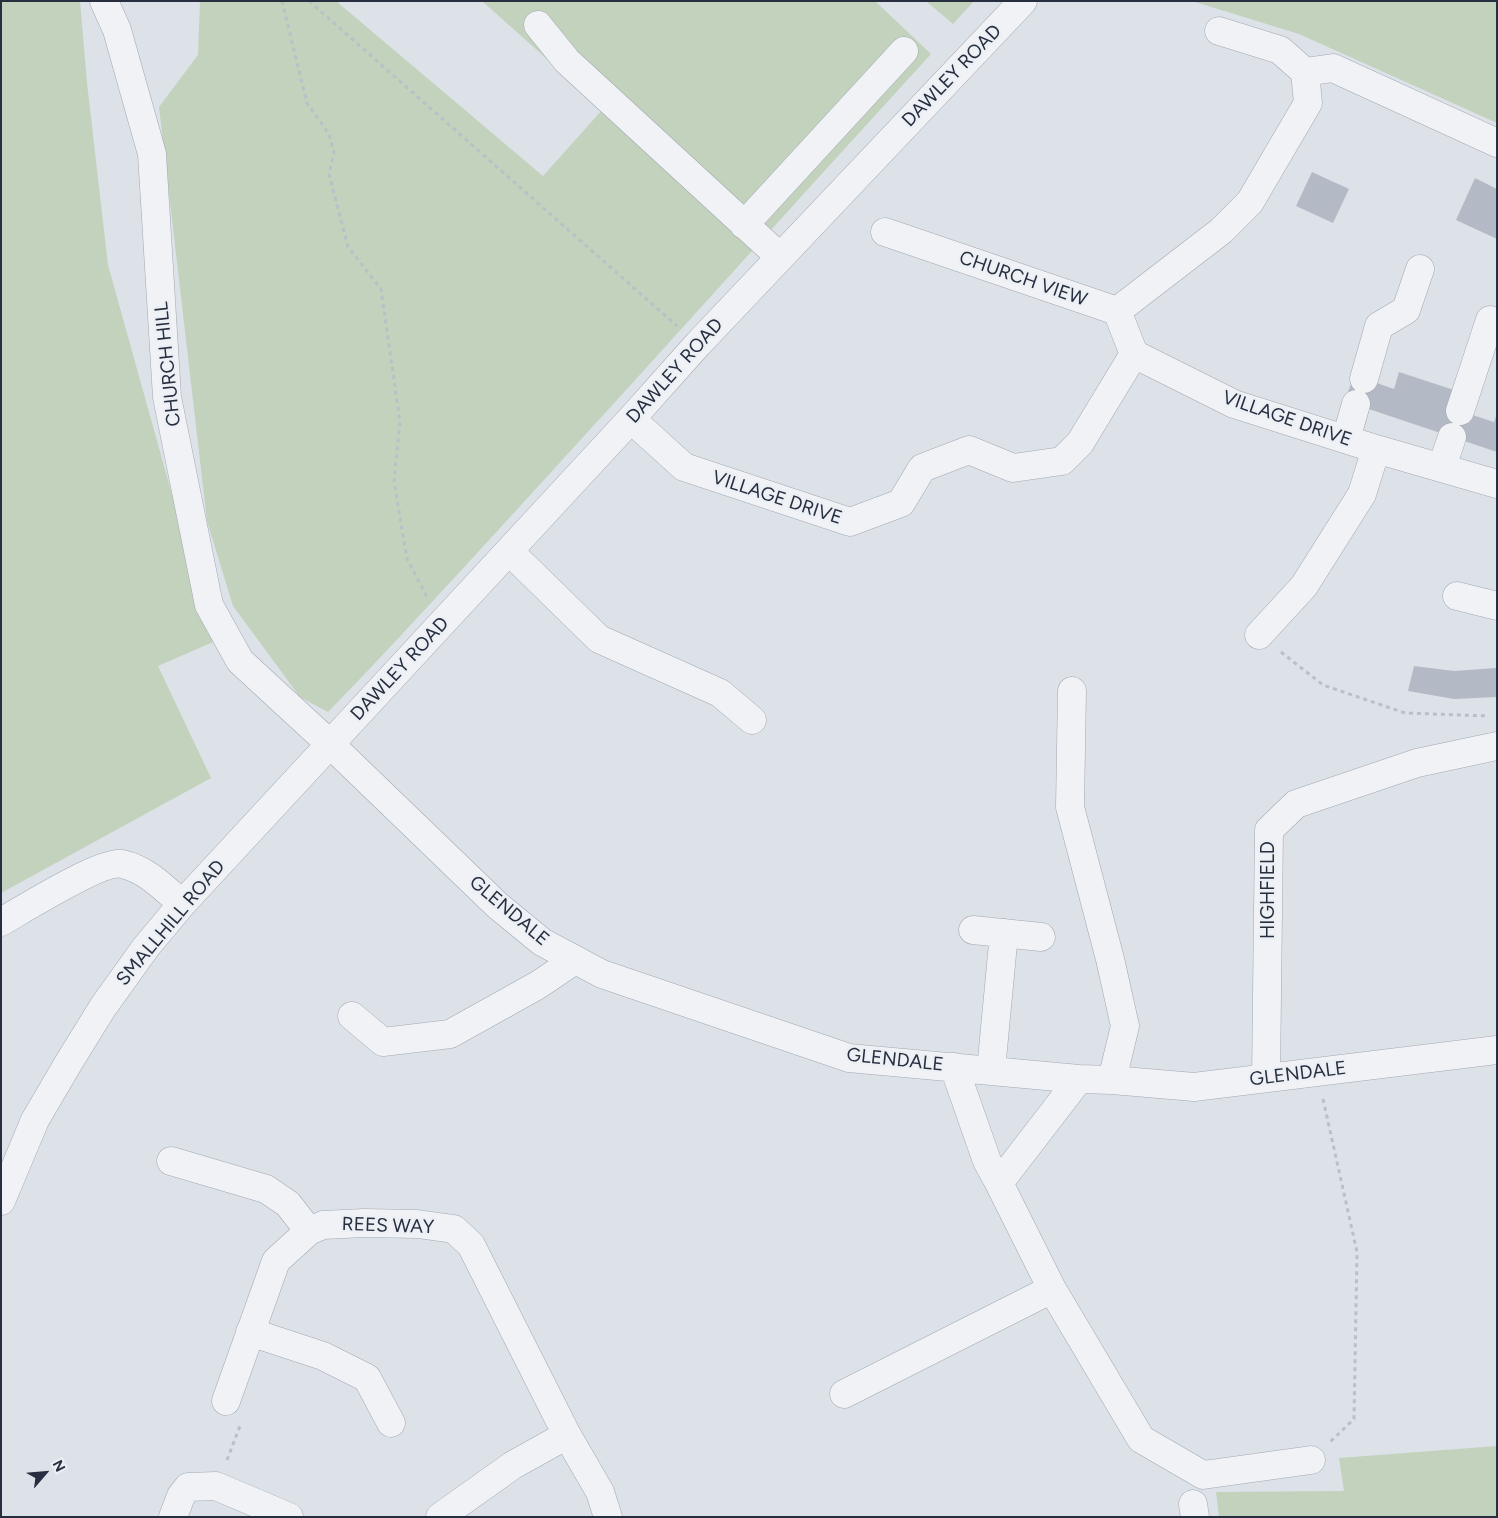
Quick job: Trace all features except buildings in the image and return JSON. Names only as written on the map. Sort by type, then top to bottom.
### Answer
[{"type":"street","name":"CHURCH HILL","points":[[104,1],[117,30],[152,154],[167,397],[209,605],[240,661],[330,744]]},
{"type":"street","name":"DAWLEY ROAD","points":[[330,744],[698,344],[1023,1]]},
{"type":"street","points":[[538,25],[567,62],[780,257]]},
{"type":"street","points":[[1134,354],[1116,312],[1221,231],[1250,202],[1308,103],[1304,72],[1280,50],[1219,31]]},
{"type":"street","points":[[744,225],[904,51]]},
{"type":"street","points":[[1304,72],[1333,68],[1497,143]]},
{"type":"street","name":"CHURCH VIEW","points":[[885,232],[1116,312]]},
{"type":"street","points":[[1364,379],[1379,326],[1406,310],[1420,269]]},
{"type":"street","points":[[1460,411],[1490,320]]},
{"type":"street","name":"VILLAGE DRIVE","points":[[631,419],[684,467],[850,522],[900,504],[922,468],[969,450],[1013,468],[1062,461],[1080,443],[1134,354],[1234,404],[1376,449],[1497,484]]},
{"type":"street","points":[[1346,439],[1356,404]]},
{"type":"street","points":[[1442,467],[1452,437]]},
{"type":"street","name":"VILLAGE DRIVE","points":[[1258,635],[1304,586],[1362,494],[1376,449]]},
{"type":"street","points":[[509,551],[599,639],[720,693],[752,720]]},
{"type":"street","points":[[1456,596],[1497,606]]},
{"type":"street","points":[[1072,691],[1070,808],[1110,960],[1125,1026],[1112,1080]]},
{"type":"street","name":"SMALLHILL ROAD","points":[[1,1201],[35,1120],[103,1008],[146,947],[182,904],[330,744]]},
{"type":"street","name":"GLENDALE","points":[[330,744],[497,905],[542,942],[602,974],[849,1058],[1078,1079],[1194,1087],[1497,1050]]},
{"type":"street","name":"HIGHFIELD","points":[[1266,1078],[1269,830],[1296,804],[1417,763],[1497,746]]},
{"type":"street","points":[[1,922],[90,872],[120,863],[150,876],[182,904]]},
{"type":"street","points":[[973,930],[1041,936]]},
{"type":"street","points":[[991,1070],[1004,933]]},
{"type":"street","points":[[352,1016],[383,1042],[450,1034],[538,985],[575,960]]},
{"type":"street","points":[[954,1067],[987,1161],[1052,1290],[1141,1439],[1203,1475],[1311,1460]]},
{"type":"street","points":[[999,1183],[1078,1079]]},
{"type":"street","points":[[171,1161],[266,1189],[288,1204],[309,1231]]},
{"type":"street","name":"REES WAY","points":[[226,1401],[276,1261],[309,1231],[324,1225],[364,1223],[418,1224],[454,1229],[471,1245],[567,1435],[600,1492],[608,1517]]},
{"type":"street","points":[[844,1394],[1052,1290]]},
{"type":"street","points":[[250,1332],[323,1356],[367,1378],[391,1423]]},
{"type":"street","points":[[440,1517],[513,1465],[567,1435]]},
{"type":"street","points":[[173,1517],[181,1496],[188,1487],[216,1486],[289,1517]]},
{"type":"path","points":[[282,1],[307,103],[329,134],[332,143],[334,152],[329,174],[348,247],[381,290],[400,422],[394,482],[407,559],[442,624]]},
{"type":"path","points":[[308,1],[698,344]]},
{"type":"path","points":[[1258,635],[1323,685],[1405,713],[1474,717],[1497,716]]},
{"type":"path","points":[[1311,1460],[1354,1418],[1357,1252],[1317,1072]]},
{"type":"path","points":[[216,1486],[241,1425],[226,1401]]},
{"type":"green space","points":[[1,1],[80,1],[87,83],[108,265],[213,642],[158,666],[211,778],[1,893]]},
{"type":"green space","points":[[200,1],[336,1],[543,176],[603,109],[482,1],[875,1],[931,54],[533,492],[328,712],[300,697],[233,606],[207,521],[159,107],[198,55]]},
{"type":"green space","points":[[926,1],[974,1],[953,24]]},
{"type":"green space","points":[[1192,1],[1497,1],[1497,123],[1299,34]]},
{"type":"green space","points":[[1497,1446],[1497,1517],[1219,1517],[1216,1492],[1344,1491],[1339,1458]]}]
